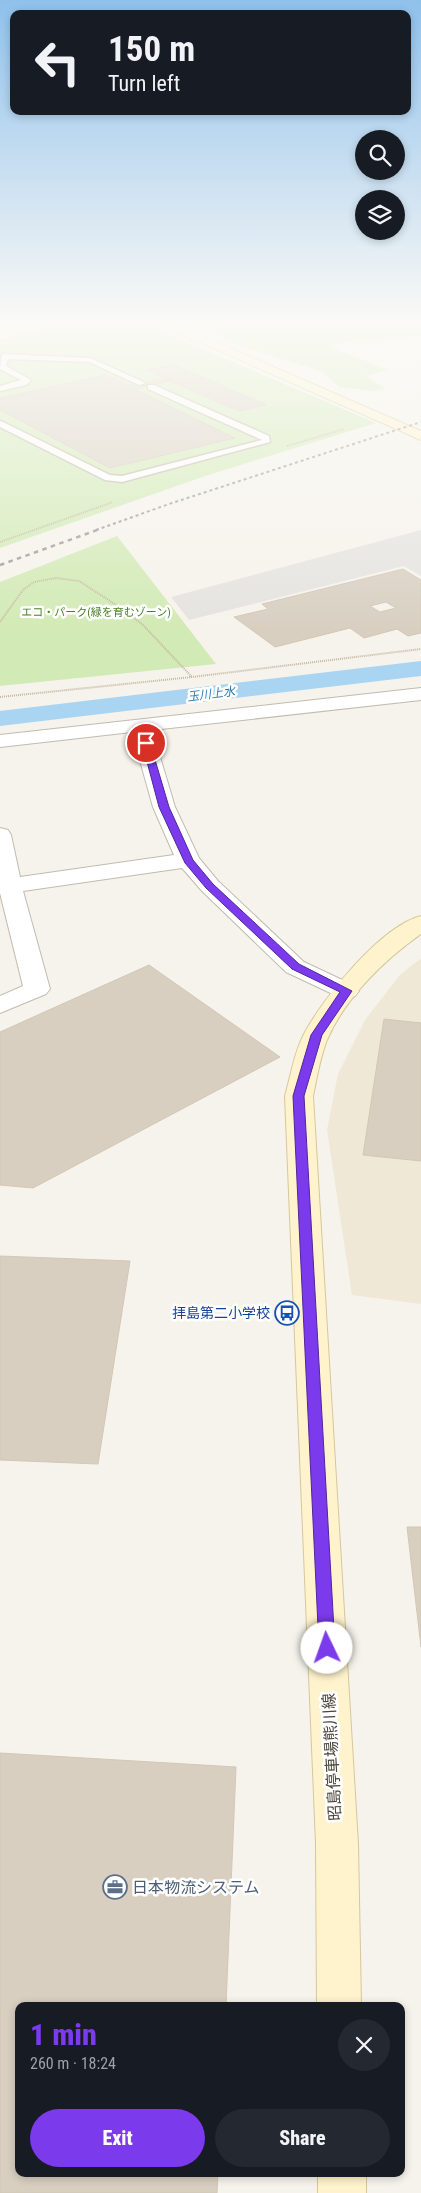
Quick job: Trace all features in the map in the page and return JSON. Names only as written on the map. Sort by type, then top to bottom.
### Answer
[{"type":"main road","points":[[401,427],[421,436]]},
{"type":"main road","name":"昭島停車場熊川線","points":[[339,2002],[337,1844],[299,1096],[316,1035],[346,991],[393,941],[421,923]]},
{"type":"main road","points":[[342,2177],[342,2193]]},
{"type":"street","points":[[0,741],[142,727],[421,694]]},
{"type":"street","points":[[142,727],[164,807],[188,860],[210,886],[295,966],[346,991]]},
{"type":"street","points":[[0,835],[10,886],[37,989],[0,1005]]},
{"type":"street","points":[[10,886],[188,860]]},
{"type":"lane","points":[[7,427],[108,478],[122,479],[266,442],[266,438],[242,427]]},
{"type":"path","points":[[0,622],[13,608],[17,596],[25,587],[34,582],[64,578],[80,582],[144,625],[155,637],[167,645],[192,677]]},
{"type":"path","points":[[0,697],[192,677],[421,649]]},
{"type":"shaded area","points":[[421,530],[421,576],[404,566],[189,620],[171,597]]},
{"type":"shaded area","points":[[421,958],[421,1304],[352,1295],[327,1130],[338,1074],[365,1020],[400,975]]},
{"type":"green space","points":[[0,427],[362,427],[205,476],[0,548]]},
{"type":"green space","name":"エコ・パーク(緑を育むゾーン)","points":[[117,536],[216,664],[0,686],[0,582]]},
{"type":"water","name":"玉川上水","points":[[421,661],[421,676],[0,726],[0,711]]},
{"type":"building","points":[[33,427],[213,427],[235,438],[110,468]]},
{"type":"building","points":[[403,569],[421,580],[421,633],[408,636],[397,629],[364,638],[350,628],[275,647],[234,617],[268,609],[262,604]],"holes":[[[386,602],[396,608],[380,612],[370,606]]]},
{"type":"building","points":[[149,965],[280,1057],[33,1188],[0,1185],[0,1032]]},
{"type":"building","points":[[384,1019],[421,1023],[421,1161],[363,1155]]},
{"type":"building","points":[[0,1256],[130,1261],[98,1464],[0,1460]]},
{"type":"building","points":[[407,1527],[421,1527],[421,1647]]},
{"type":"building","name":"日本物流システム","points":[[0,1753],[236,1767],[226,2002],[15,2002],[15,2177],[218,2177],[217,2193],[0,2193]]},
{"type":"railway","points":[[96,530],[172,503],[405,427]]},
{"type":"railway","points":[[0,565],[100,529]]},
{"type":"place","name":"拝島第二小学校","points":[[287,1313]]},
{"type":"place","name":"日本物流システム","points":[[115,1887]]},
{"type":"route","points":[[146,743],[164,807],[188,860],[210,886],[295,966],[346,991],[316,1035],[299,1096],[327,1648]]}]
